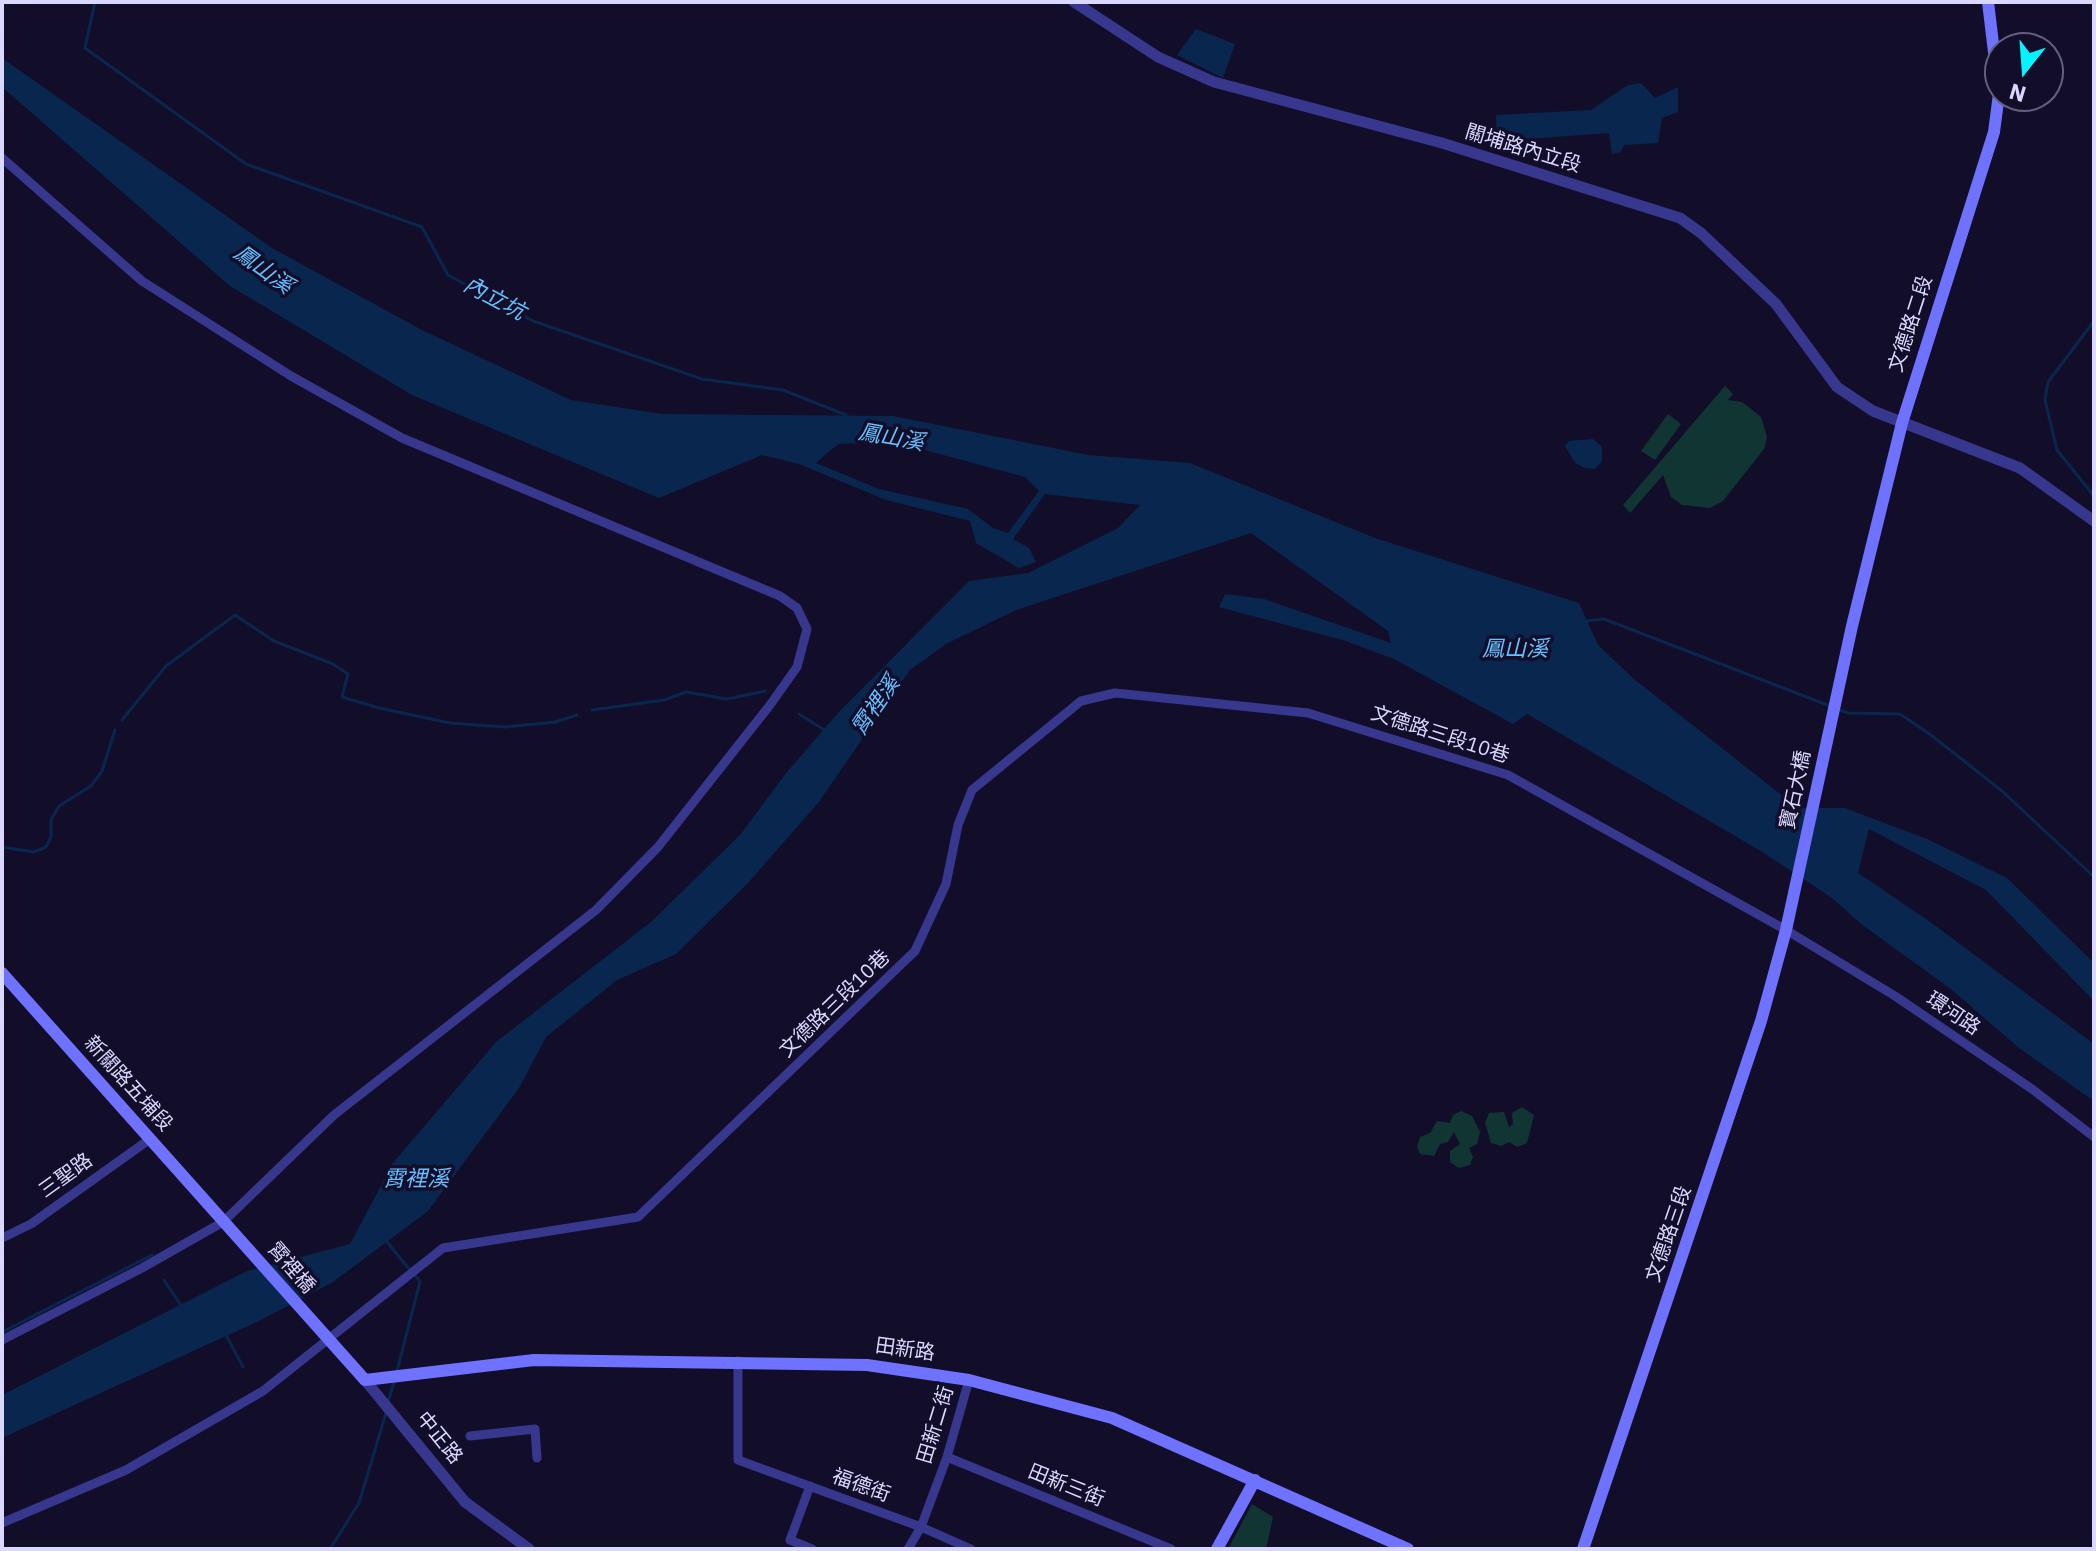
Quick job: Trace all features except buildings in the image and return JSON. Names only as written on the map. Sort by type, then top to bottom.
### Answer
[{"type":"main road","name":"文德路二段","points":[[1845,659],[1902,423],[1994,132],[1999,94],[1988,2]]},
{"type":"main road","name":"寶石大橋","points":[[1786,930],[1845,659]]},
{"type":"main road","name":"文德路三段","points":[[1583,1549],[1761,1021],[1786,930]]},
{"type":"main road","name":"新關路五埔段","points":[[2,973],[223,1222]]},
{"type":"main road","name":"霄裡橋","points":[[223,1222],[328,1341]]},
{"type":"main road","name":"中正路","points":[[328,1341],[365,1380]]},
{"type":"main road","name":"田新路","points":[[365,1380],[534,1360],[867,1365],[969,1380],[1101,1414],[1408,1549]]},
{"type":"main road","points":[[1217,1549],[1255,1480]]},
{"type":"street","name":"關埔路內立段","points":[[1074,2],[1158,57],[1214,82],[1442,143],[1680,218],[1701,233],[1776,304],[1837,387],[1873,411],[2005,461],[2042,481],[2094,521]]},
{"type":"street","points":[[2,158],[142,281],[291,376],[402,438],[780,596],[797,608],[807,629],[797,667],[648,858],[584,920],[334,1115],[223,1222],[142,1268],[2,1340]]},
{"type":"street","name":"文德路三段10巷","points":[[2,1523],[126,1470],[263,1391],[443,1248],[638,1217],[915,951],[946,884],[958,825],[972,790],[1081,701],[1115,693],[1308,713],[1508,775],[1786,930]]},
{"type":"street","name":"環河路","points":[[1786,930],[1920,1013],[2032,1089],[2094,1137]]},
{"type":"street","name":"三聖路","points":[[2,1238],[31,1224],[150,1139]]},
{"type":"street","name":"福德街","points":[[738,1361],[738,1460],[921,1527],[971,1549]]},
{"type":"street","name":"中正路","points":[[365,1380],[465,1502],[529,1549]]},
{"type":"street","name":"田新二街","points":[[908,1549],[921,1527],[947,1457],[969,1380]]},
{"type":"street","points":[[470,1436],[535,1429],[537,1458]]},
{"type":"street","name":"田新三街","points":[[947,1457],[1171,1549]]},
{"type":"street","points":[[810,1486],[790,1540],[812,1549]]},
{"type":"green space","points":[[1725,386],[1733,394],[1728,400],[1742,402],[1761,417],[1767,437],[1764,449],[1723,501],[1710,508],[1682,505],[1671,497],[1663,475],[1630,513],[1623,505]]},
{"type":"green space","points":[[1668,414],[1681,424],[1655,460],[1641,451]]},
{"type":"green space","points":[[1522,1107],[1534,1115],[1527,1143],[1517,1147],[1509,1142],[1501,1146],[1491,1143],[1485,1123],[1489,1113],[1504,1112],[1509,1127],[1513,1124],[1512,1113]]},
{"type":"green space","points":[[1461,1111],[1472,1116],[1480,1132],[1477,1144],[1469,1148],[1473,1157],[1470,1165],[1459,1168],[1450,1162],[1450,1151],[1460,1144],[1454,1132],[1448,1142],[1440,1144],[1434,1156],[1420,1154],[1417,1147],[1420,1137],[1430,1133],[1437,1121],[1450,1123],[1453,1115]]},
{"type":"green space","points":[[1252,1504],[1273,1517],[1266,1549],[1228,1549]]},
{"type":"water","points":[[1196,29],[1235,44],[1223,78],[1177,55]]},
{"type":"water","name":"鳳山溪","points":[[2,58],[272,248],[420,329],[571,400],[662,414],[893,416],[1088,455],[1190,463],[1375,538],[1579,603],[1598,645],[1634,679],[1798,808],[1845,808],[1927,839],[2007,878],[2094,963],[2094,1001],[1986,890],[1869,829],[1858,873],[1929,921],[2094,1044],[2094,1101],[2019,1048],[1952,990],[1860,923],[1832,898],[1764,853],[1527,714],[1513,724],[1394,659],[1346,641],[1219,607],[1225,594],[1264,599],[1391,643],[1388,631],[1251,533],[1016,610],[946,644],[910,670],[818,803],[748,883],[676,954],[617,980],[546,1037],[519,1088],[428,1211],[333,1282],[259,1321],[2,1438],[2,1395],[247,1271],[350,1244],[393,1163],[496,1042],[651,922],[740,835],[787,772],[838,713],[969,581],[1028,573],[1118,528],[1140,505],[1045,494],[1013,539],[1029,548],[1036,562],[1019,568],[976,543],[970,521],[886,500],[799,464],[762,455],[659,498],[412,395],[230,286],[2,87]],"holes":[[[895,442],[1025,477],[1039,491],[1008,533],[993,528],[968,509],[879,489],[816,463],[838,444]]]},
{"type":"water","points":[[1641,83],[1655,98],[1678,87],[1678,112],[1662,118],[1658,143],[1624,145],[1621,152],[1612,154],[1609,133],[1527,139],[1523,148],[1497,139],[1496,115],[1591,110],[1628,85]]},
{"type":"water","points":[[1593,439],[1602,447],[1602,461],[1595,469],[1585,468],[1575,463],[1565,446],[1569,441]]},
{"type":"waterway","name":"內立坑","points":[[95,2],[85,48],[246,164],[422,227],[448,275],[533,321],[702,379],[783,390],[846,415]]},
{"type":"waterway","points":[[2094,321],[2048,382],[2045,400],[2057,450],[2094,496]]},
{"type":"waterway","points":[[122,720],[166,666],[235,615],[274,641],[333,664],[348,674],[342,697],[379,708],[450,723],[505,727],[555,722],[577,715]]},
{"type":"waterway","points":[[1586,621],[1604,619],[1830,706]]},
{"type":"waterway","points":[[592,710],[664,700],[686,692],[727,699],[765,691]]},
{"type":"waterway","points":[[1837,709],[1848,713],[1900,714],[2002,791],[2094,877]]},
{"type":"waterway","points":[[799,714],[826,731]]},
{"type":"waterway","points":[[2,847],[34,852],[46,847],[51,837],[51,820],[59,806],[91,786],[102,771],[115,730]]},
{"type":"waterway","points":[[387,1242],[410,1270]]},
{"type":"waterway","points":[[2,1332],[152,1255]]},
{"type":"waterway","points":[[397,1371],[420,1282],[415,1275]]},
{"type":"waterway","points":[[164,1280],[182,1307]]},
{"type":"waterway","points":[[226,1335],[243,1367]]},
{"type":"waterway","points":[[388,1402],[394,1382]]},
{"type":"waterway","points":[[330,1549],[359,1503],[386,1413]]},
{"type":"water label","name":"霄裡溪","points":[[876,706]]},
{"type":"water label","name":"霄裡溪","points":[[416,1180]]}]
